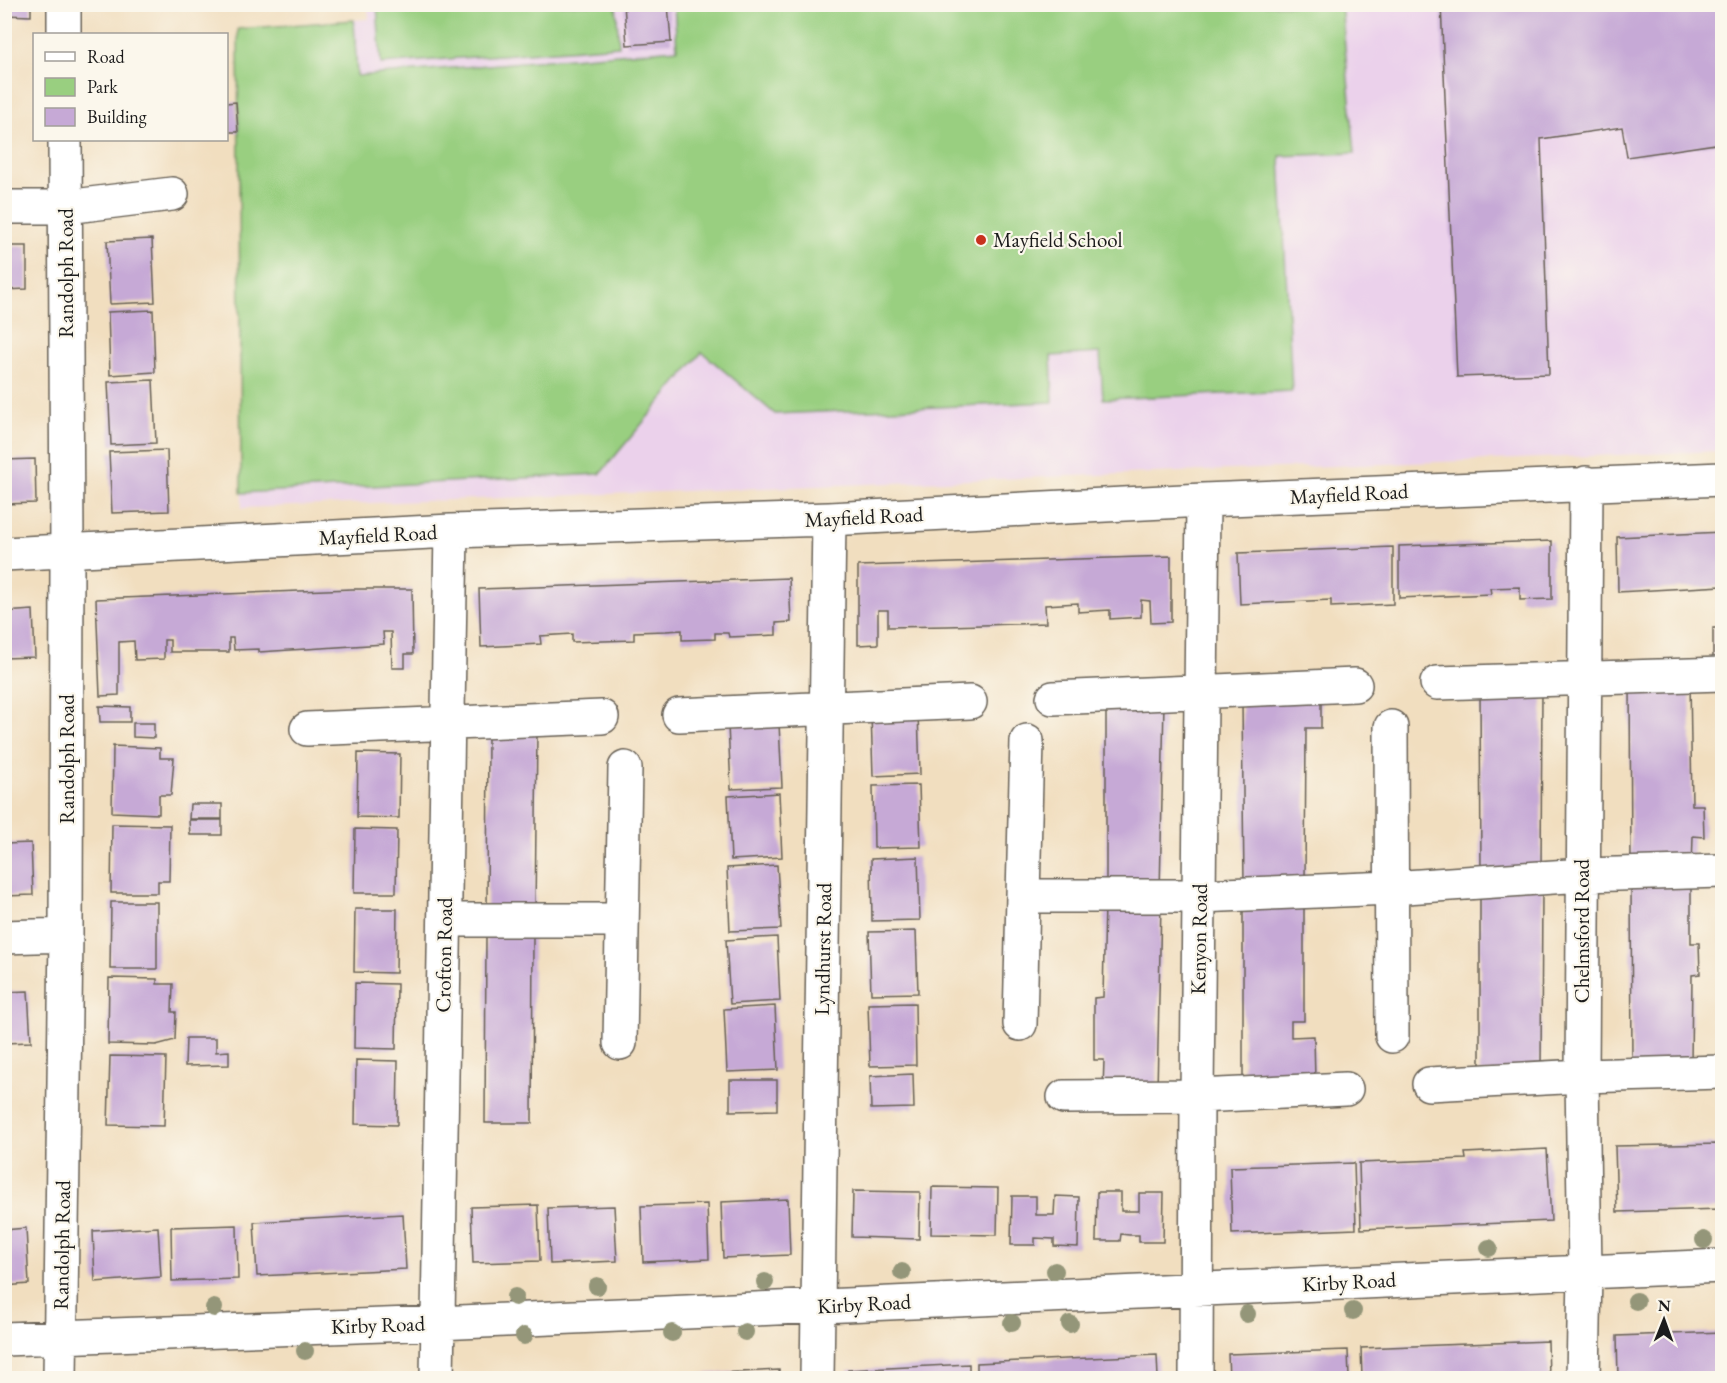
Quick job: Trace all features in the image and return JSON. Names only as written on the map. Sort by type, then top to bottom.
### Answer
[{"type":"street","points":[[64,4],[64,33]]},
{"type":"street","name":"Randolph Road","points":[[60,1378],[66,934],[65,141]]},
{"type":"street","points":[[4,207],[66,207],[172,194]]},
{"type":"street","name":"Mayfield Road","points":[[4,554],[451,531],[829,519],[1203,500],[1722,479]]},
{"type":"street","name":"Chelmsford Road","points":[[1583,1378],[1585,1272],[1582,875],[1586,483]]},
{"type":"street","name":"Kenyon Road","points":[[1196,1378],[1203,500]]},
{"type":"street","name":"Lyndhurst Road","points":[[817,1378],[829,519]]},
{"type":"street","name":"Crofton Road","points":[[437,1378],[451,531]]},
{"type":"street","points":[[1437,683],[1722,674]]},
{"type":"street","points":[[1053,698],[1355,686]]},
{"type":"street","points":[[679,715],[970,702]]},
{"type":"street","points":[[308,729],[602,717]]},
{"type":"street","points":[[1391,727],[1392,1036]]},
{"type":"street","points":[[1020,1024],[1026,741]]},
{"type":"street","points":[[620,1043],[625,768]]},
{"type":"street","points":[[1023,896],[1199,896],[1391,888],[1582,875],[1722,871]]},
{"type":"street","points":[[445,920],[621,920]]},
{"type":"street","points":[[4,937],[66,934]]},
{"type":"street","points":[[1429,1084],[1722,1071]]},
{"type":"street","points":[[1064,1096],[1197,1096],[1346,1089]]},
{"type":"street","name":"Kirby Road","points":[[4,1339],[438,1323],[1722,1266]]},
{"type":"shaded area","name":"Mayfield School","points":[[368,4],[1722,5],[1722,451],[242,508],[238,29],[369,19]]},
{"type":"green space","points":[[377,5],[616,5],[619,46],[381,64]]},
{"type":"green space","name":"Mayfield School","points":[[674,5],[1341,5],[1355,153],[1280,156],[1292,391],[1103,399],[1100,353],[1051,356],[1053,402],[775,414],[702,352],[600,474],[241,493],[238,29],[354,20],[357,76],[677,49]]},
{"type":"building","points":[[4,4],[31,4],[31,16],[4,15]]},
{"type":"building","points":[[624,4],[668,4],[671,42],[627,45]]},
{"type":"building","points":[[1441,4],[1722,4],[1722,143],[1627,157],[1622,127],[1541,139],[1549,374],[1457,377]]},
{"type":"building","points":[[236,102],[238,132],[228,132],[228,103]]},
{"type":"building","points":[[152,239],[155,302],[110,304],[107,241]]},
{"type":"building","points":[[4,246],[27,246],[27,289],[4,290]]},
{"type":"building","points":[[153,310],[155,372],[110,375],[108,312]]},
{"type":"building","points":[[153,380],[156,443],[111,445],[108,382]]},
{"type":"building","points":[[167,450],[169,511],[112,513],[109,452]]},
{"type":"building","points":[[35,459],[36,503],[4,504],[4,460]]},
{"type":"building","points":[[1722,532],[1722,586],[1618,592],[1617,537]]},
{"type":"building","points":[[1552,541],[1552,599],[1520,600],[1520,587],[1490,588],[1491,594],[1399,598],[1399,546]]},
{"type":"building","points":[[1393,547],[1393,604],[1331,607],[1331,600],[1240,604],[1238,553]]},
{"type":"building","points":[[1171,556],[1171,622],[1151,623],[1150,601],[1141,600],[1141,617],[1110,619],[1110,610],[1078,612],[1078,603],[1045,605],[1046,623],[888,627],[888,610],[878,610],[878,644],[858,645],[858,566]]},
{"type":"building","points":[[789,578],[791,622],[776,623],[776,635],[729,637],[728,633],[715,633],[715,639],[682,640],[682,630],[634,632],[634,640],[572,642],[572,634],[540,636],[541,644],[481,647],[479,589]]},
{"type":"building","points":[[352,589],[412,589],[413,654],[405,654],[405,668],[392,668],[391,632],[383,632],[384,644],[259,652],[259,649],[234,650],[233,638],[229,638],[229,652],[170,652],[170,640],[164,640],[164,659],[135,660],[134,641],[119,642],[119,695],[100,696],[96,599]]},
{"type":"building","points":[[33,610],[35,657],[4,658],[4,612]]},
{"type":"building","points":[[1713,628],[1722,628],[1722,663],[1713,662]]},
{"type":"building","points":[[1630,681],[1690,681],[1692,805],[1703,805],[1704,837],[1693,836],[1692,869],[1631,869]]},
{"type":"building","points":[[1542,689],[1541,874],[1481,875],[1480,690]]},
{"type":"building","points":[[1321,697],[1321,728],[1306,728],[1305,884],[1244,884],[1242,702]]},
{"type":"building","points":[[1164,703],[1160,892],[1106,892],[1106,704]]},
{"type":"building","points":[[99,706],[130,707],[130,722],[100,722]]},
{"type":"building","points":[[918,712],[920,774],[873,776],[871,714]]},
{"type":"building","points":[[133,723],[154,723],[154,738],[133,737]]},
{"type":"building","points":[[779,723],[782,787],[731,789],[728,725]]},
{"type":"building","points":[[488,731],[537,731],[535,914],[487,914]]},
{"type":"building","points":[[113,746],[160,748],[160,758],[174,758],[171,795],[159,795],[159,814],[112,812]]},
{"type":"building","points":[[358,753],[400,754],[399,818],[357,817]]},
{"type":"building","points":[[919,785],[921,847],[874,848],[873,786]]},
{"type":"building","points":[[779,793],[782,857],[731,860],[728,796]]},
{"type":"building","points":[[190,804],[222,804],[222,819],[189,819]]},
{"type":"building","points":[[189,820],[222,820],[222,835],[190,835]]},
{"type":"building","points":[[112,824],[170,825],[169,881],[158,881],[158,893],[111,893]]},
{"type":"building","points":[[355,829],[397,830],[396,893],[354,893]]},
{"type":"building","points":[[31,843],[33,895],[4,896],[4,844]]},
{"type":"building","points":[[918,857],[920,920],[872,921],[871,859]]},
{"type":"building","points":[[777,865],[781,929],[730,931],[727,868]]},
{"type":"building","points":[[1691,880],[1691,943],[1699,943],[1700,974],[1692,975],[1691,1065],[1632,1068],[1631,882]]},
{"type":"building","points":[[1542,887],[1541,1071],[1480,1073],[1480,888]]},
{"type":"building","points":[[1304,897],[1304,1021],[1291,1021],[1291,1037],[1314,1036],[1315,1081],[1243,1084],[1243,900]]},
{"type":"building","points":[[111,902],[157,902],[157,969],[110,969]]},
{"type":"building","points":[[1105,903],[1161,903],[1157,1091],[1103,1089],[1104,1060],[1094,1060],[1094,998],[1103,997]]},
{"type":"building","points":[[355,909],[397,909],[396,973],[354,972]]},
{"type":"building","points":[[916,931],[918,993],[871,994],[869,932]]},
{"type":"building","points":[[486,934],[533,934],[532,1123],[485,1123]]},
{"type":"building","points":[[777,937],[780,1001],[730,1004],[726,940]]},
{"type":"building","points":[[109,978],[157,979],[157,984],[173,984],[172,1012],[176,1012],[175,1040],[156,1045],[108,1044]]},
{"type":"building","points":[[355,983],[397,984],[396,1049],[354,1048]]},
{"type":"building","points":[[28,991],[31,1042],[4,1043],[4,992]]},
{"type":"building","points":[[915,1003],[916,1065],[870,1066],[868,1004]]},
{"type":"building","points":[[775,1006],[778,1070],[727,1072],[724,1009]]},
{"type":"building","points":[[186,1038],[216,1038],[216,1052],[229,1051],[229,1065],[185,1066]]},
{"type":"building","points":[[110,1056],[166,1057],[164,1126],[108,1125]]},
{"type":"building","points":[[356,1060],[398,1061],[397,1125],[355,1124]]},
{"type":"building","points":[[913,1074],[914,1108],[871,1109],[870,1076]]},
{"type":"building","points":[[730,1080],[777,1080],[777,1110],[730,1111]]},
{"type":"building","points":[[1722,1144],[1722,1209],[1617,1212],[1615,1146]]},
{"type":"building","points":[[1547,1149],[1551,1221],[1361,1229],[1359,1163],[1466,1159],[1465,1153]]},
{"type":"building","points":[[1354,1163],[1356,1229],[1232,1234],[1230,1167]]},
{"type":"building","points":[[932,1187],[998,1188],[997,1235],[931,1234]]},
{"type":"building","points":[[853,1191],[920,1192],[919,1239],[852,1237]]},
{"type":"building","points":[[1097,1192],[1121,1192],[1121,1211],[1139,1211],[1139,1193],[1164,1193],[1163,1242],[1139,1242],[1139,1235],[1121,1234],[1120,1241],[1096,1241]]},
{"type":"building","points":[[1012,1196],[1036,1196],[1036,1215],[1054,1215],[1055,1196],[1079,1197],[1078,1247],[1054,1246],[1054,1239],[1035,1238],[1035,1245],[1011,1245]]},
{"type":"building","points":[[788,1199],[790,1255],[723,1258],[721,1202]]},
{"type":"building","points":[[707,1204],[709,1259],[643,1262],[641,1206]]},
{"type":"building","points":[[538,1205],[540,1261],[473,1263],[471,1207]]},
{"type":"building","points":[[614,1206],[617,1261],[550,1264],[548,1208]]},
{"type":"building","points":[[403,1214],[406,1269],[257,1276],[254,1222]]},
{"type":"building","points":[[237,1225],[238,1279],[172,1281],[171,1227]]},
{"type":"building","points":[[158,1227],[161,1277],[95,1282],[93,1231]]},
{"type":"building","points":[[26,1228],[29,1284],[4,1286],[4,1230]]},
{"type":"building","points":[[1722,1332],[1722,1378],[1618,1378],[1617,1336]]},
{"type":"building","points":[[1548,1341],[1549,1378],[1362,1378],[1361,1348]]},
{"type":"building","points":[[1348,1350],[1349,1378],[1229,1378],[1228,1354]]},
{"type":"building","points":[[1157,1355],[1158,1378],[977,1378],[977,1363]]},
{"type":"building","points":[[969,1364],[969,1378],[849,1378],[848,1370]]},
{"type":"building","points":[[779,1370],[780,1378],[640,1378],[657,1376]]},
{"type":"place","name":"Mayfield School","points":[[981,240]]}]
